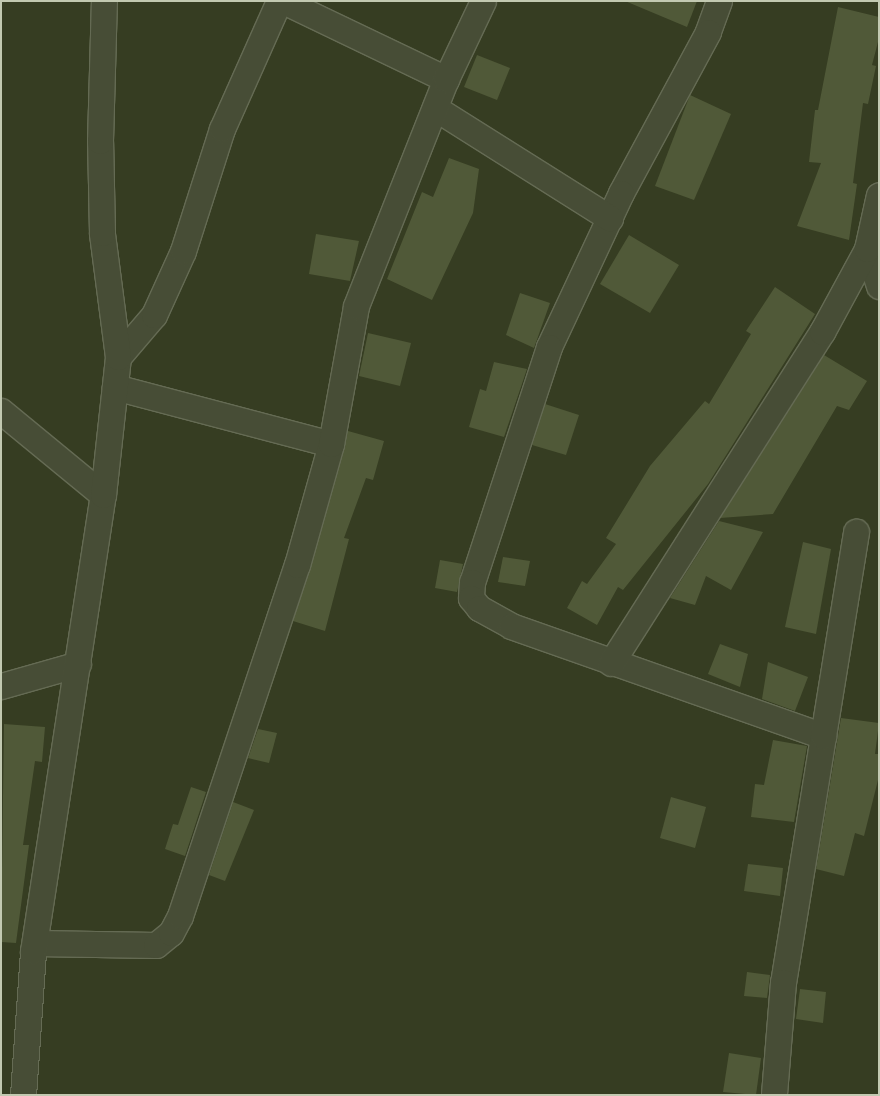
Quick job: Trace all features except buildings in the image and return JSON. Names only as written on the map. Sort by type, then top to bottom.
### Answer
[{"type":"street","points":[[23,1095],[35,943],[103,495],[118,357],[102,233],[100,141],[104,1]]},
{"type":"street","points":[[118,357],[158,306],[183,251],[222,129],[281,1],[446,79]]},
{"type":"street","points":[[35,943],[156,945],[171,933],[180,916],[296,565],[331,444],[356,306],[446,79],[483,1]]},
{"type":"street","points":[[719,1],[708,32],[610,218],[549,347],[472,582],[471,598],[478,608],[511,626],[611,663],[823,736]]},
{"type":"street","points":[[435,108],[610,218]]},
{"type":"street","points":[[611,663],[822,332],[868,249],[879,195]]},
{"type":"street","points":[[868,249],[879,286]]},
{"type":"street","points":[[115,387],[331,444]]},
{"type":"street","points":[[1,411],[103,495]]},
{"type":"street","points":[[774,1095],[783,982],[856,532]]},
{"type":"street","points":[[1,686],[78,664]]}]
